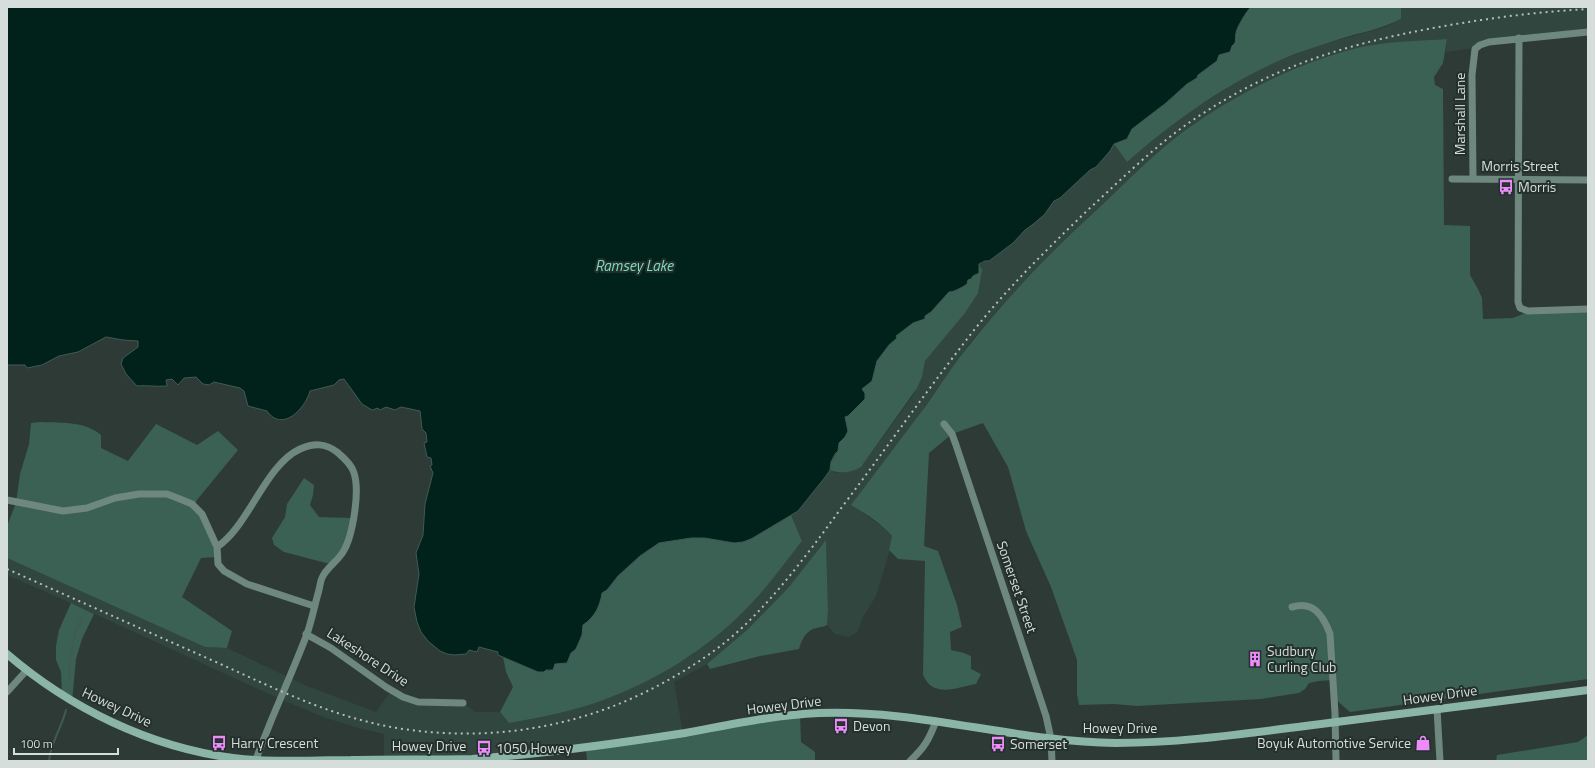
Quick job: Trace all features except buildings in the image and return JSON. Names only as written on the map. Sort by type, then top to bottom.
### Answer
[{"type":"main road","name":"Howey Drive","points":[[7,654],[26,671],[80,706],[129,730],[175,745],[203,752],[234,758],[256,760],[307,761],[472,759],[510,756],[591,748],[778,717],[814,714],[878,714],[936,721],[1051,739],[1099,742],[1172,741],[1588,690]]},
{"type":"street","points":[[1588,32],[1519,38],[1518,302],[1520,308],[1528,311],[1588,310]]},
{"type":"street","name":"Marshall Lane","points":[[1473,179],[1472,75],[1475,49],[1480,45],[1489,42],[1519,38]]},
{"type":"street","name":"Morris Street","points":[[1452,179],[1588,180]]},
{"type":"street","name":"Somerset Street","points":[[944,424],[952,434],[1046,716],[1051,739],[1052,761]]},
{"type":"street","points":[[217,547],[225,542],[275,472],[291,455],[299,449],[317,444],[325,445],[342,456],[354,471],[356,482],[352,531],[339,558],[328,569],[322,578],[306,634],[256,760]]},
{"type":"street","points":[[7,500],[63,511],[87,508],[115,498],[129,495],[156,493],[168,494],[192,504],[202,514],[217,547],[218,564],[224,571],[247,584],[314,606]]},
{"type":"street","points":[[1292,607],[1305,606],[1314,609],[1326,623],[1330,634],[1336,761]]},
{"type":"street","name":"Lakeshore Drive","points":[[306,634],[331,648],[386,687],[403,697],[418,702],[463,703]]},
{"type":"street","points":[[7,692],[26,671]]},
{"type":"street","points":[[1437,709],[1440,761]]},
{"type":"street","points":[[910,761],[919,753],[928,740],[936,721]]},
{"type":"shaded area","points":[[1251,7],[1401,7],[1401,19],[1377,28],[1316,46],[1249,75],[1186,115],[1165,130],[1127,162],[1114,144],[1127,139],[1132,129],[1217,61],[1219,55],[1230,52],[1236,39],[1240,22]]},
{"type":"shaded area","points":[[1401,7],[1588,7],[1588,31],[1525,37],[1474,48],[1446,52],[1447,39],[1381,44],[1356,49],[1305,65],[1271,80],[1174,139],[1085,220],[1030,275],[969,344],[925,406],[863,513],[887,530],[892,536],[892,543],[876,596],[863,617],[857,632],[849,637],[835,634],[827,625],[826,541],[789,587],[748,629],[707,664],[674,682],[683,733],[579,750],[384,760],[384,734],[326,718],[280,699],[7,575],[7,558],[205,647],[227,648],[307,686],[376,712],[391,691],[403,697],[463,703],[475,712],[500,712],[509,723],[573,709],[606,699],[639,684],[692,655],[710,641],[758,596],[802,541],[791,515],[798,511],[830,470],[841,473],[861,467],[912,397],[922,377],[925,361],[965,313],[981,267],[979,264],[989,261],[1013,243],[1025,230],[1044,215],[1054,201],[1060,198],[1090,170],[1096,167],[1114,144],[1127,162],[1168,127],[1190,111],[1240,80],[1271,64],[1317,46],[1386,27],[1401,19]]},
{"type":"shaded area","points":[[1447,39],[1443,63],[1434,77],[1435,85],[1443,89],[1444,225],[1470,226],[1470,275],[1482,298],[1483,319],[1513,318],[1528,312],[1588,310],[1588,679],[1350,712],[1334,698],[1333,680],[1309,683],[1305,689],[1299,693],[1261,699],[1137,706],[1114,704],[1079,705],[1077,694],[1077,660],[1051,587],[1026,531],[1008,467],[983,423],[952,434],[929,453],[924,546],[938,551],[957,605],[962,627],[950,632],[951,650],[971,656],[971,669],[981,674],[976,684],[959,688],[946,690],[935,688],[930,685],[923,675],[925,561],[898,559],[889,550],[892,536],[888,531],[868,515],[851,505],[986,324],[1035,270],[1139,170],[1165,146],[1194,124],[1216,110],[1261,84],[1309,63],[1333,55],[1357,48],[1380,44]]},
{"type":"shaded area","points":[[979,264],[982,270],[978,293],[965,313],[925,361],[922,377],[917,388],[861,467],[854,471],[846,472],[830,470],[831,463],[839,448],[839,443],[848,431],[845,417],[848,416],[865,399],[862,389],[872,381],[877,361],[889,345],[897,338],[896,336],[913,323],[921,320],[949,292],[957,290],[968,280]]},
{"type":"shaded area","points":[[41,422],[81,425],[95,430],[101,435],[101,448],[128,461],[156,424],[197,445],[218,431],[238,450],[197,500],[194,507],[202,514],[217,557],[201,558],[182,597],[232,631],[227,648],[205,647],[7,558],[7,526],[16,503],[20,474],[29,444],[31,423]]},
{"type":"shaded area","points":[[304,478],[314,485],[310,505],[319,517],[352,518],[346,545],[330,564],[284,552],[274,545],[272,538],[285,517],[287,504]]},
{"type":"shaded area","points":[[791,515],[802,541],[750,605],[712,640],[695,652],[643,683],[606,699],[582,707],[509,723],[500,712],[513,687],[506,672],[503,657],[538,672],[544,672],[546,670],[550,671],[555,664],[567,662],[571,653],[576,649],[582,635],[583,625],[598,606],[602,593],[607,590],[618,576],[640,556],[659,543],[691,538],[705,538],[734,543],[742,542],[751,539]]},
{"type":"shaded area","points":[[826,540],[827,625],[814,628],[806,634],[799,649],[760,656],[710,669],[707,664],[748,629],[789,587]]},
{"type":"shaded area","points":[[71,603],[94,614],[82,639],[76,659],[72,702],[62,695],[61,672],[56,660],[56,646],[59,630]]},
{"type":"shaded area","points":[[800,715],[801,742],[815,752],[815,761],[587,761],[586,749]]},
{"type":"shaded area","points":[[1588,735],[1588,761],[1496,761],[1497,755],[1578,742]]},
{"type":"water","name":"Ramsey Lake","points":[[7,7],[1251,7],[1244,15],[1236,34],[1235,43],[1230,52],[1219,55],[1217,61],[1132,129],[1127,139],[1114,144],[1096,167],[1090,170],[1060,198],[1054,201],[1044,215],[1025,230],[1013,243],[989,261],[979,264],[979,273],[968,280],[967,284],[961,288],[949,292],[931,312],[925,316],[925,319],[913,323],[896,336],[897,338],[889,345],[877,361],[872,381],[862,389],[865,393],[865,399],[848,416],[845,417],[848,431],[839,443],[838,451],[831,462],[830,470],[798,511],[751,539],[743,542],[734,543],[705,538],[691,538],[659,543],[640,556],[618,576],[607,590],[602,593],[596,611],[583,625],[582,635],[576,649],[571,653],[567,663],[555,664],[553,670],[538,672],[498,655],[498,652],[479,647],[477,652],[469,650],[466,654],[447,654],[440,651],[428,641],[421,632],[414,607],[419,574],[416,553],[423,535],[425,504],[433,473],[430,466],[432,465],[431,458],[427,457],[424,443],[427,442],[426,433],[422,429],[420,411],[401,407],[395,410],[386,407],[380,410],[378,408],[372,410],[362,404],[344,379],[339,380],[334,385],[310,391],[303,405],[298,411],[286,419],[279,420],[267,411],[248,406],[244,391],[240,388],[214,382],[209,385],[203,384],[196,377],[184,378],[178,385],[172,379],[166,380],[167,386],[137,386],[126,374],[121,364],[123,358],[138,347],[138,341],[106,337],[78,352],[59,356],[42,365],[27,368],[25,365],[7,365]]},
{"type":"waterway","points":[[69,678],[74,640],[82,618]]},
{"type":"waterway","points":[[49,761],[52,748],[66,710]]},
{"type":"railway","points":[[7,569],[307,702],[354,718],[403,729],[439,733],[474,734],[544,726],[579,718],[645,692],[677,675],[712,652],[745,625],[772,597],[808,553],[946,367],[1006,292],[1090,208],[1143,160],[1184,126],[1226,99],[1253,84],[1309,60],[1337,51],[1397,35],[1448,25],[1528,14],[1588,9]]},
{"type":"place","name":"Morris","points":[[1506,187]]},
{"type":"place","name":"Sudbury Curling Club","points":[[1255,659]]},
{"type":"place","name":"Devon","points":[[841,726]]},
{"type":"place","name":"Harry Crescent","points":[[219,743]]},
{"type":"place","name":"Boyuk Automotive Service","points":[[1423,743]]},
{"type":"place","name":"Somerset","points":[[998,744]]},
{"type":"place","name":"1050 Howey","points":[[484,748]]}]
